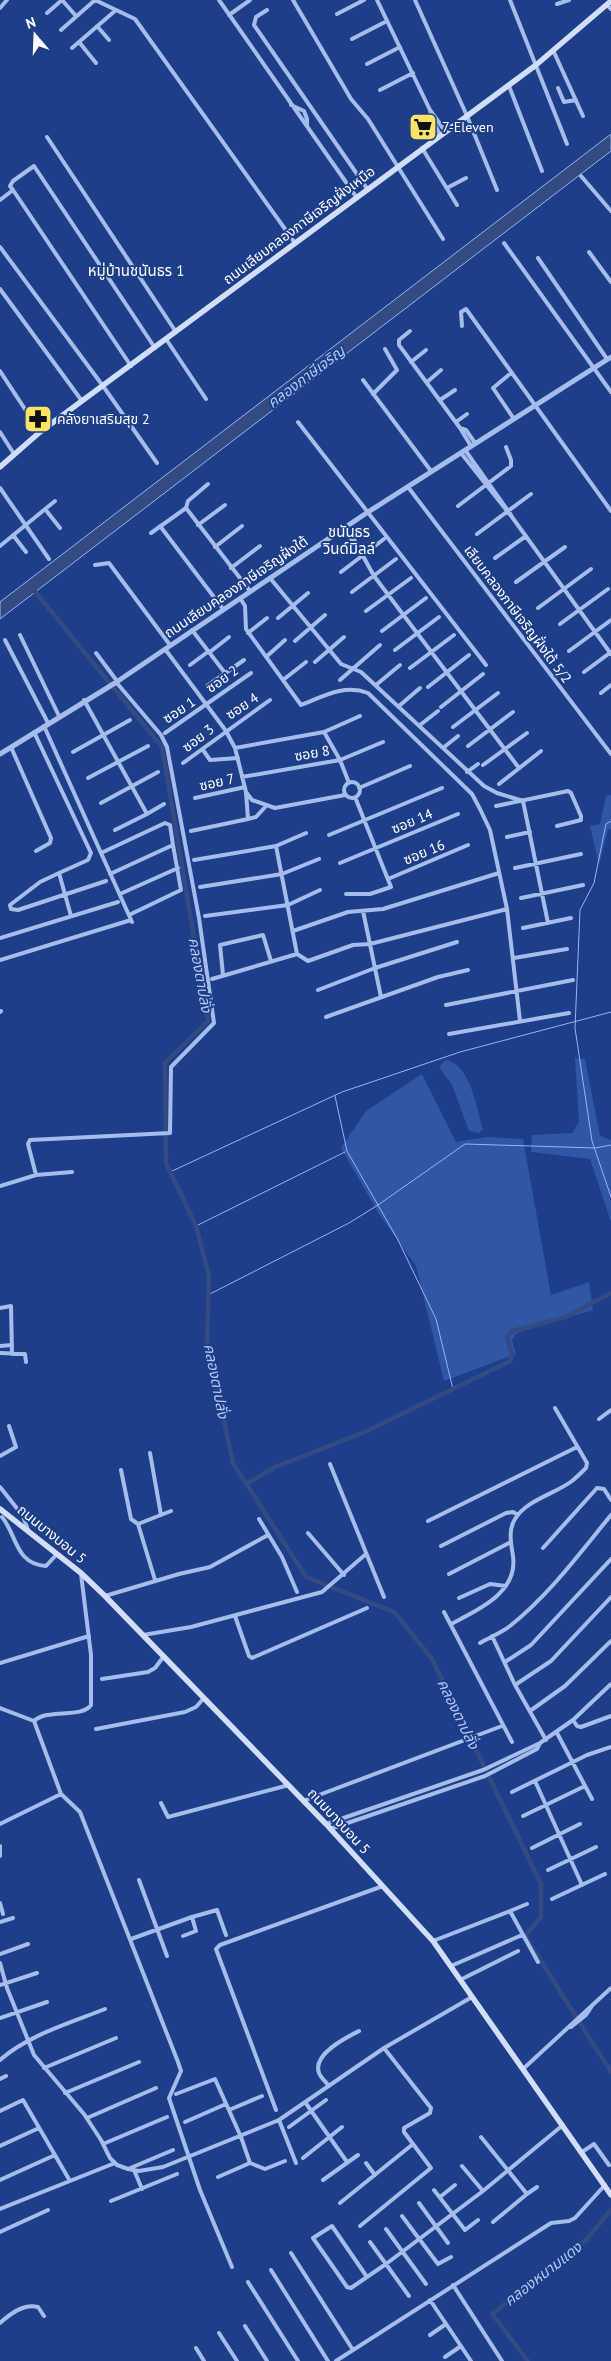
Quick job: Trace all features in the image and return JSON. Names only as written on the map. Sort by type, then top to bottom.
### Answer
[{"type":"main road","name":"ถนนเลียบคลองภาษีเจริญฝั่งเหนือ","points":[[0,467],[40,432],[296,244],[442,133],[509,86],[610,5]]},
{"type":"main road","name":"ถนนบางบอน 5","points":[[0,1509],[3,1516],[28,1531],[81,1573],[289,1785],[433,1941],[611,2195]]},
{"type":"street","points":[[0,8],[7,0]]},
{"type":"street","points":[[47,13],[62,0],[76,16]]},
{"type":"street","points":[[60,30],[95,0],[135,19],[296,244]]},
{"type":"street","points":[[218,0],[356,198]]},
{"type":"street","points":[[229,15],[250,0]]},
{"type":"street","points":[[292,0],[351,99],[368,119],[443,239]]},
{"type":"street","points":[[337,14],[364,0]]},
{"type":"street","points":[[377,0],[442,133]]},
{"type":"street","points":[[415,0],[467,116],[496,190]]},
{"type":"street","points":[[510,0],[567,144]]},
{"type":"street","points":[[557,4],[569,0]]},
{"type":"street","points":[[72,48],[116,10]]},
{"type":"street","points":[[267,10],[256,17],[254,25],[368,190]]},
{"type":"street","points":[[352,39],[387,21]]},
{"type":"street","points":[[97,26],[109,40]]},
{"type":"street","points":[[79,42],[96,63]]},
{"type":"street","points":[[367,64],[400,47]]},
{"type":"street","points":[[553,50],[583,116]]},
{"type":"street","points":[[380,90],[413,73]]},
{"type":"street","points":[[509,86],[542,171]]},
{"type":"street","points":[[558,88],[564,102],[576,100]]},
{"type":"street","points":[[47,137],[176,332]]},
{"type":"street","points":[[422,148],[457,205]]},
{"type":"street","points":[[131,366],[13,190],[11,182],[34,166],[155,348]]},
{"type":"street","points":[[580,176],[611,210]]},
{"type":"street","points":[[447,188],[466,178]]},
{"type":"street","points":[[0,200],[13,190]]},
{"type":"street","points":[[504,243],[611,392]]},
{"type":"street","points":[[0,247],[158,463]]},
{"type":"street","points":[[589,252],[611,282]]},
{"type":"street","points":[[538,258],[609,358]]},
{"type":"street","points":[[0,289],[82,401]]},
{"type":"street","points":[[462,326],[461,312],[466,310],[611,511]]},
{"type":"street","points":[[410,331],[398,342],[473,444]]},
{"type":"street","points":[[166,339],[206,399]]},
{"type":"street","points":[[373,394],[397,370],[385,349]]},
{"type":"street","points":[[411,362],[426,350]]},
{"type":"street","name":"ถนนเลียบคลองภาษีเจริญฝั่งใต้","points":[[0,754],[84,700],[116,682],[431,471],[609,358]]},
{"type":"street","points":[[427,382],[441,370]]},
{"type":"street","points":[[0,372],[40,432]]},
{"type":"street","points":[[512,373],[493,388],[514,419]]},
{"type":"street","points":[[363,380],[431,471]]},
{"type":"street","points":[[440,400],[455,390]]},
{"type":"street","points":[[456,422],[467,414]]},
{"type":"street","points":[[298,422],[486,665]]},
{"type":"street","points":[[0,432],[14,454]]},
{"type":"street","points":[[458,506],[511,466],[512,460],[506,447]]},
{"type":"street","points":[[463,451],[611,653],[584,672]]},
{"type":"street","points":[[151,533],[186,508],[188,501],[208,484]]},
{"type":"street","name":"เลียบคลองภาษีเจริญฝั่งใต้ 5/2","points":[[408,487],[611,754]]},
{"type":"street","points":[[0,488],[49,558]]},
{"type":"street","points":[[477,534],[531,494]]},
{"type":"street","points":[[0,546],[55,501]]},
{"type":"street","points":[[198,525],[225,505]]},
{"type":"street","points":[[186,508],[250,591]]},
{"type":"street","points":[[45,509],[60,528]]},
{"type":"street","points":[[160,526],[223,609]]},
{"type":"street","points":[[215,547],[242,526]]},
{"type":"street","points":[[345,528],[362,553],[374,576],[519,768]]},
{"type":"street","points":[[13,535],[26,552]]},
{"type":"street","points":[[495,558],[526,536]]},
{"type":"street","points":[[341,572],[362,553],[384,539]]},
{"type":"street","points":[[232,568],[260,546]]},
{"type":"street","points":[[516,582],[565,547]]},
{"type":"street","points":[[352,592],[396,559]]},
{"type":"street","points":[[95,565],[109,563],[170,645]]},
{"type":"street","points":[[538,608],[591,569]]},
{"type":"street","points":[[270,578],[341,664],[347,668],[355,668],[376,685],[484,786],[497,793],[523,801]]},
{"type":"street","points":[[366,611],[411,578]]},
{"type":"street","points":[[560,624],[608,589]]},
{"type":"street","points":[[278,618],[308,593]]},
{"type":"street","points":[[240,598],[245,606],[246,629],[301,704],[339,690],[354,688],[368,693],[472,794],[490,830],[507,909],[520,1021]]},
{"type":"street","points":[[382,630],[426,598]]},
{"type":"street","points":[[295,641],[324,615]]},
{"type":"street","points":[[395,650],[439,617]]},
{"type":"street","points":[[248,632],[268,618]]},
{"type":"street","points":[[569,651],[611,620]]},
{"type":"street","points":[[193,630],[225,673]]},
{"type":"street","points":[[20,635],[59,716]]},
{"type":"street","points":[[410,668],[454,635]]},
{"type":"street","points":[[190,666],[209,650],[229,637]]},
{"type":"street","points":[[316,662],[344,638]]},
{"type":"street","points":[[0,960],[132,921],[46,725],[4,640]]},
{"type":"street","points":[[266,657],[285,640]]},
{"type":"street","points":[[340,680],[380,645]]},
{"type":"street","points":[[165,649],[207,704],[226,731],[235,748],[246,792],[248,819]]},
{"type":"street","points":[[36,1175],[28,1144],[30,1140],[167,1133],[171,1066],[214,1021],[199,918],[167,747],[161,735],[116,682],[96,653]]},
{"type":"street","points":[[428,687],[469,655]]},
{"type":"street","points":[[207,686],[244,660]]},
{"type":"street","points":[[283,680],[306,662]]},
{"type":"street","points":[[376,685],[400,665]]},
{"type":"street","name":"ซอย 2","points":[[207,704],[251,672]]},
{"type":"street","points":[[420,725],[483,674]]},
{"type":"street","points":[[601,693],[611,685]]},
{"type":"street","points":[[399,706],[420,688]]},
{"type":"street","points":[[454,727],[498,693]]},
{"type":"street","points":[[84,700],[147,814]]},
{"type":"street","name":"ซอย 4","points":[[226,731],[270,700]]},
{"type":"street","name":"ซอย 1","points":[[165,733],[207,704]]},
{"type":"street","points":[[468,746],[512,712]]},
{"type":"street","points":[[235,748],[324,732],[360,716]]},
{"type":"street","points":[[73,752],[130,720]]},
{"type":"street","name":"ซอย 3","points":[[184,763],[226,731]]},
{"type":"street","points":[[34,732],[91,853],[88,860],[40,882],[10,907],[12,910],[18,910],[106,881]]},
{"type":"street","points":[[324,732],[340,760],[349,783]]},
{"type":"street","points":[[483,765],[527,733]]},
{"type":"street","points":[[442,748],[458,736]]},
{"type":"street","name":"ซอย 8","points":[[242,776],[340,760],[383,742]]},
{"type":"street","points":[[88,778],[148,746]]},
{"type":"street","points":[[11,747],[51,838],[50,843],[36,851]]},
{"type":"street","points":[[203,750],[210,760],[238,758]]},
{"type":"street","points":[[499,784],[540,751]]},
{"type":"street","points":[[467,772],[478,764]]},
{"type":"street","points":[[346,894],[370,894],[391,887],[355,797],[359,788],[410,766]]},
{"type":"street","points":[[101,803],[158,772]]},
{"type":"street","points":[[349,783],[357,784],[359,788]]},
{"type":"street","points":[[346,795],[344,789],[349,783]]},
{"type":"street","name":"ซอย 7","points":[[195,798],[245,787]]},
{"type":"street","points":[[329,835],[442,788]]},
{"type":"street","points":[[496,806],[564,791],[571,793],[582,816],[581,820],[557,826]]},
{"type":"street","points":[[246,792],[252,800],[275,808],[346,795],[355,797]]},
{"type":"street","points":[[523,801],[548,923]]},
{"type":"street","points":[[115,830],[164,804]]},
{"type":"street","points":[[191,831],[256,817],[266,806]]},
{"type":"street","name":"ซอย 14","points":[[340,863],[458,814]]},
{"type":"street","points":[[101,853],[164,823],[170,825],[182,888],[180,892],[129,915]]},
{"type":"street","points":[[507,838],[530,832]]},
{"type":"street","points":[[194,860],[276,846],[306,833]]},
{"type":"street","points":[[110,874],[174,845]]},
{"type":"street","name":"ซอย 16","points":[[388,879],[468,845]]},
{"type":"street","points":[[276,846],[297,954],[308,961],[353,945],[370,944],[507,909]]},
{"type":"street","points":[[515,868],[581,854]]},
{"type":"street","points":[[200,887],[282,874],[319,859]]},
{"type":"street","points":[[120,894],[178,868]]},
{"type":"street","points":[[292,931],[348,912],[383,909],[499,873]]},
{"type":"street","points":[[59,874],[71,916]]},
{"type":"street","points":[[521,898],[583,886]]},
{"type":"street","points":[[205,916],[288,905],[320,890]]},
{"type":"street","points":[[0,938],[118,902]]},
{"type":"street","points":[[363,911],[381,997]]},
{"type":"street","points":[[523,928],[570,918]]},
{"type":"street","points":[[224,975],[220,945],[262,935],[271,962]]},
{"type":"street","points":[[318,990],[375,968],[457,942]]},
{"type":"street","points":[[514,958],[567,949]]},
{"type":"street","points":[[212,979],[297,954]]},
{"type":"street","points":[[326,1017],[438,977],[468,970]]},
{"type":"street","points":[[446,1005],[573,980]]},
{"type":"street","points":[[449,1034],[569,1013]]},
{"type":"street","points":[[0,1186],[36,1175],[72,1172]]},
{"type":"street","points":[[0,1308],[11,1306],[12,1354]]},
{"type":"street","points":[[0,1346],[12,1345]]},
{"type":"street","points":[[0,1353],[25,1354],[26,1362]]},
{"type":"street","points":[[451,1624],[488,1604],[506,1586],[512,1575],[514,1563],[511,1542],[514,1520],[522,1510],[572,1481],[586,1468],[587,1463],[555,1408]]},
{"type":"street","points":[[599,1419],[611,1410]]},
{"type":"street","points":[[0,1456],[16,1447],[9,1426]]},
{"type":"street","points":[[428,1522],[577,1447]]},
{"type":"street","points":[[150,1453],[161,1515]]},
{"type":"street","points":[[330,1464],[384,1597]]},
{"type":"street","points":[[121,1470],[131,1519],[138,1524],[155,1580]]},
{"type":"street","points":[[0,1487],[23,1516],[28,1531]]},
{"type":"street","points":[[543,1548],[597,1488],[604,1489],[611,1500]]},
{"type":"street","points":[[138,1524],[171,1511]]},
{"type":"street","points":[[441,1546],[506,1513],[513,1512],[518,1515]]},
{"type":"street","points":[[480,1643],[510,1626],[529,1608],[565,1572],[611,1515]]},
{"type":"street","points":[[3,1516],[17,1548],[32,1564],[46,1566],[57,1554]]},
{"type":"street","points":[[258,1519],[282,1557],[297,1592]]},
{"type":"street","points":[[308,1533],[344,1574]]},
{"type":"street","points":[[104,1596],[155,1580],[210,1567],[268,1535]]},
{"type":"street","points":[[449,1574],[511,1542]]},
{"type":"street","points":[[143,1635],[191,1627],[322,1592],[336,1582],[366,1554]]},
{"type":"street","points":[[505,1662],[531,1645],[611,1559]]},
{"type":"street","points":[[34,1722],[40,1717],[82,1711],[89,1708],[92,1667],[81,1573]]},
{"type":"street","points":[[459,1598],[490,1584],[506,1586]]},
{"type":"street","points":[[515,1685],[551,1661],[611,1597]]},
{"type":"street","points":[[234,1616],[248,1656],[252,1658],[367,1608]]},
{"type":"street","points":[[444,1612],[512,1742]]},
{"type":"street","points":[[0,1663],[89,1636]]},
{"type":"street","points":[[492,1636],[515,1685],[546,1740]]},
{"type":"street","points":[[530,1712],[565,1686],[611,1642]]},
{"type":"street","points":[[102,1679],[148,1672],[155,1668],[164,1656]]},
{"type":"street","points":[[328,1827],[485,1776],[507,1761],[557,1734],[611,1684]]},
{"type":"street","points":[[96,1728],[184,1712],[196,1707],[204,1698]]},
{"type":"street","points":[[0,1708],[34,1722],[61,1792],[80,1812],[180,2066],[181,2071],[169,2098],[189,2156],[232,2267]]},
{"type":"street","points":[[573,1720],[577,1726],[581,1727],[611,1716]]},
{"type":"street","points":[[303,1801],[464,1742],[502,1726]]},
{"type":"street","points":[[557,1734],[592,1799]]},
{"type":"street","points":[[512,1792],[572,1763],[611,1747]]},
{"type":"street","points":[[328,1827],[376,1807],[507,1761]]},
{"type":"street","points":[[471,1774],[473,1780]]},
{"type":"street","points":[[535,1781],[582,1885]]},
{"type":"street","points":[[161,1803],[168,1817],[289,1785]]},
{"type":"street","points":[[523,1816],[585,1786]]},
{"type":"street","points":[[422,1791],[424,1796]]},
{"type":"street","points":[[0,1824],[61,1792]]},
{"type":"street","points":[[376,1807],[378,1812]]},
{"type":"street","points":[[532,1848],[580,1824]]},
{"type":"street","points":[[0,1846],[0,1856]]},
{"type":"street","points":[[548,1870],[596,1848]]},
{"type":"street","points":[[552,1900],[605,1874]]},
{"type":"street","points":[[139,1880],[166,1956]]},
{"type":"street","points":[[276,2110],[216,1949],[227,1938],[383,1886]]},
{"type":"street","points":[[0,1903],[4,1914]]},
{"type":"street","points":[[433,1941],[502,1912],[527,1904]]},
{"type":"street","points":[[131,1939],[217,1910],[227,1938]]},
{"type":"street","points":[[510,1911],[538,1962]]},
{"type":"street","points":[[183,1936],[196,1930],[192,1917]]},
{"type":"street","points":[[0,1922],[13,1918]]},
{"type":"street","points":[[451,1966],[522,1935]]},
{"type":"street","points":[[0,1954],[28,1944]]},
{"type":"street","points":[[460,1980],[518,1951]]},
{"type":"street","points":[[0,1963],[6,1984],[34,2055],[86,2118],[110,2158],[115,2163],[134,2170],[152,2170],[164,2167],[279,2120],[384,2048],[472,1997]]},
{"type":"street","points":[[0,1985],[37,1974]]},
{"type":"street","points":[[523,2069],[585,2014],[611,1988]]},
{"type":"street","points":[[0,2018],[46,2002]]},
{"type":"street","points":[[0,2060],[9,2052],[28,2041],[105,2009]]},
{"type":"street","points":[[329,2086],[320,2073],[320,2062],[335,2043],[359,2031]]},
{"type":"street","points":[[44,2068],[116,2038]]},
{"type":"street","points":[[360,2226],[430,2170],[404,2132],[404,2128],[430,2112],[431,2108],[384,2048]]},
{"type":"street","points":[[65,2093],[139,2062]]},
{"type":"street","points":[[0,2079],[6,2076]]},
{"type":"street","points":[[176,2094],[215,2079],[241,2136],[250,2163]]},
{"type":"street","points":[[86,2118],[156,2088]]},
{"type":"street","points":[[229,2110],[262,2096]]},
{"type":"street","points":[[0,2111],[23,2100],[70,2181]]},
{"type":"street","points":[[289,2127],[326,2100]]},
{"type":"street","points":[[305,2102],[348,2162]]},
{"type":"street","points":[[185,2122],[226,2104]]},
{"type":"street","points":[[103,2144],[167,2117]]},
{"type":"street","points":[[279,2120],[296,2163]]},
{"type":"street","points":[[367,2277],[332,2226],[313,2238],[347,2287],[351,2288],[386,2264],[483,2191],[563,2125]]},
{"type":"street","points":[[303,2158],[342,2127]]},
{"type":"street","points":[[0,2146],[39,2128]]},
{"type":"street","points":[[481,2137],[528,2194]]},
{"type":"street","points":[[340,2203],[413,2144]]},
{"type":"street","points":[[582,2152],[594,2144],[609,2165]]},
{"type":"street","points":[[128,2168],[173,2150]]},
{"type":"street","points":[[0,2180],[55,2155]]},
{"type":"street","points":[[323,2180],[358,2155]]},
{"type":"street","points":[[218,2177],[250,2163],[266,2169],[285,2161]]},
{"type":"street","points":[[0,2209],[115,2163]]},
{"type":"street","points":[[366,2163],[375,2175]]},
{"type":"street","points":[[462,2166],[483,2191]]},
{"type":"street","points":[[134,2170],[142,2189]]},
{"type":"street","points":[[111,2201],[177,2174]]},
{"type":"street","points":[[440,2197],[455,2185]]},
{"type":"street","points":[[336,2361],[551,2223],[569,2221],[575,2218],[605,2185]]},
{"type":"street","points":[[493,2222],[537,2186]]},
{"type":"street","points":[[434,2190],[465,2230],[478,2220]]},
{"type":"street","points":[[419,2203],[448,2243]]},
{"type":"street","points":[[0,2232],[48,2210]]},
{"type":"street","points":[[402,2216],[438,2264],[451,2257]]},
{"type":"street","points":[[386,2229],[426,2284]]},
{"type":"street","points":[[370,2242],[409,2296]]},
{"type":"street","points":[[291,2253],[353,2350]]},
{"type":"street","points":[[271,2270],[328,2361]]},
{"type":"street","points":[[248,2282],[298,2361]]},
{"type":"street","points":[[453,2285],[502,2361]]},
{"type":"street","points":[[430,2300],[471,2361]]},
{"type":"street","points":[[0,2323],[15,2311],[34,2306],[38,2307],[44,2316]]},
{"type":"street","points":[[430,2335],[446,2324]]},
{"type":"street","points":[[245,2326],[267,2361]]},
{"type":"street","points":[[219,2333],[237,2361]]},
{"type":"street","points":[[445,2357],[461,2346]]},
{"type":"street","points":[[196,2348],[204,2361]]},
{"type":"shaded area","points":[[611,795],[611,829],[608,830],[599,865],[590,826],[600,824],[606,796]]},
{"type":"shaded area","points":[[575,1058],[585,1059],[600,1136],[611,1140],[611,1222],[590,1159],[531,1152],[532,1135],[572,1133],[579,1122]]},
{"type":"shaded area","points":[[446,1060],[454,1063],[467,1078],[483,1129],[479,1133],[469,1131],[452,1085],[439,1067]]},
{"type":"shaded area","points":[[422,1074],[456,1142],[487,1137],[523,1139],[551,1295],[589,1282],[593,1310],[517,1333],[512,1340],[516,1354],[444,1381],[416,1266],[379,1214],[341,1148],[366,1111]]},
{"type":"water","name":"คลองภาษีเจริญ","points":[[611,134],[611,151],[0,619],[0,602]]},
{"type":"waterway","name":"คลองตาปลั่ง","points":[[32,588],[162,747],[208,1021],[165,1063],[166,1163],[196,1226],[209,1276],[207,1341],[233,1463],[306,1577],[394,1612],[432,1659],[541,1884],[541,1917],[525,1936],[611,2072]]},
{"type":"waterway","points":[[611,821],[606,824],[594,883],[580,910],[575,1028],[592,1141],[611,1197]]},
{"type":"waterway","points":[[170,1172],[342,1092],[460,1052],[611,1012]]},
{"type":"waterway","points":[[335,1096],[347,1151],[398,1240],[436,1319],[453,1389]]},
{"type":"waterway","points":[[208,1295],[349,1223],[465,1144],[595,1148],[611,1145]]},
{"type":"waterway","points":[[196,1226],[345,1152]]},
{"type":"waterway","points":[[246,1484],[275,1467],[365,1432],[510,1361],[512,1355],[507,1338],[512,1331],[566,1317],[611,1293]]},
{"type":"waterway","name":"คลองหนามแดง","points":[[528,2361],[492,2314],[586,2240],[611,2210]]},
{"type":"place","name":"7-Eleven","points":[[423,127]]},
{"type":"place","name":"คลังยาเสริมสุข 2","points":[[38,419]]},
{"type":"district","name":"หมู่บ้านชนันธร 1","points":[[136,271]]},
{"type":"district","name":"ชนันธร วินด์มิลล์","points":[[349,540]]}]
